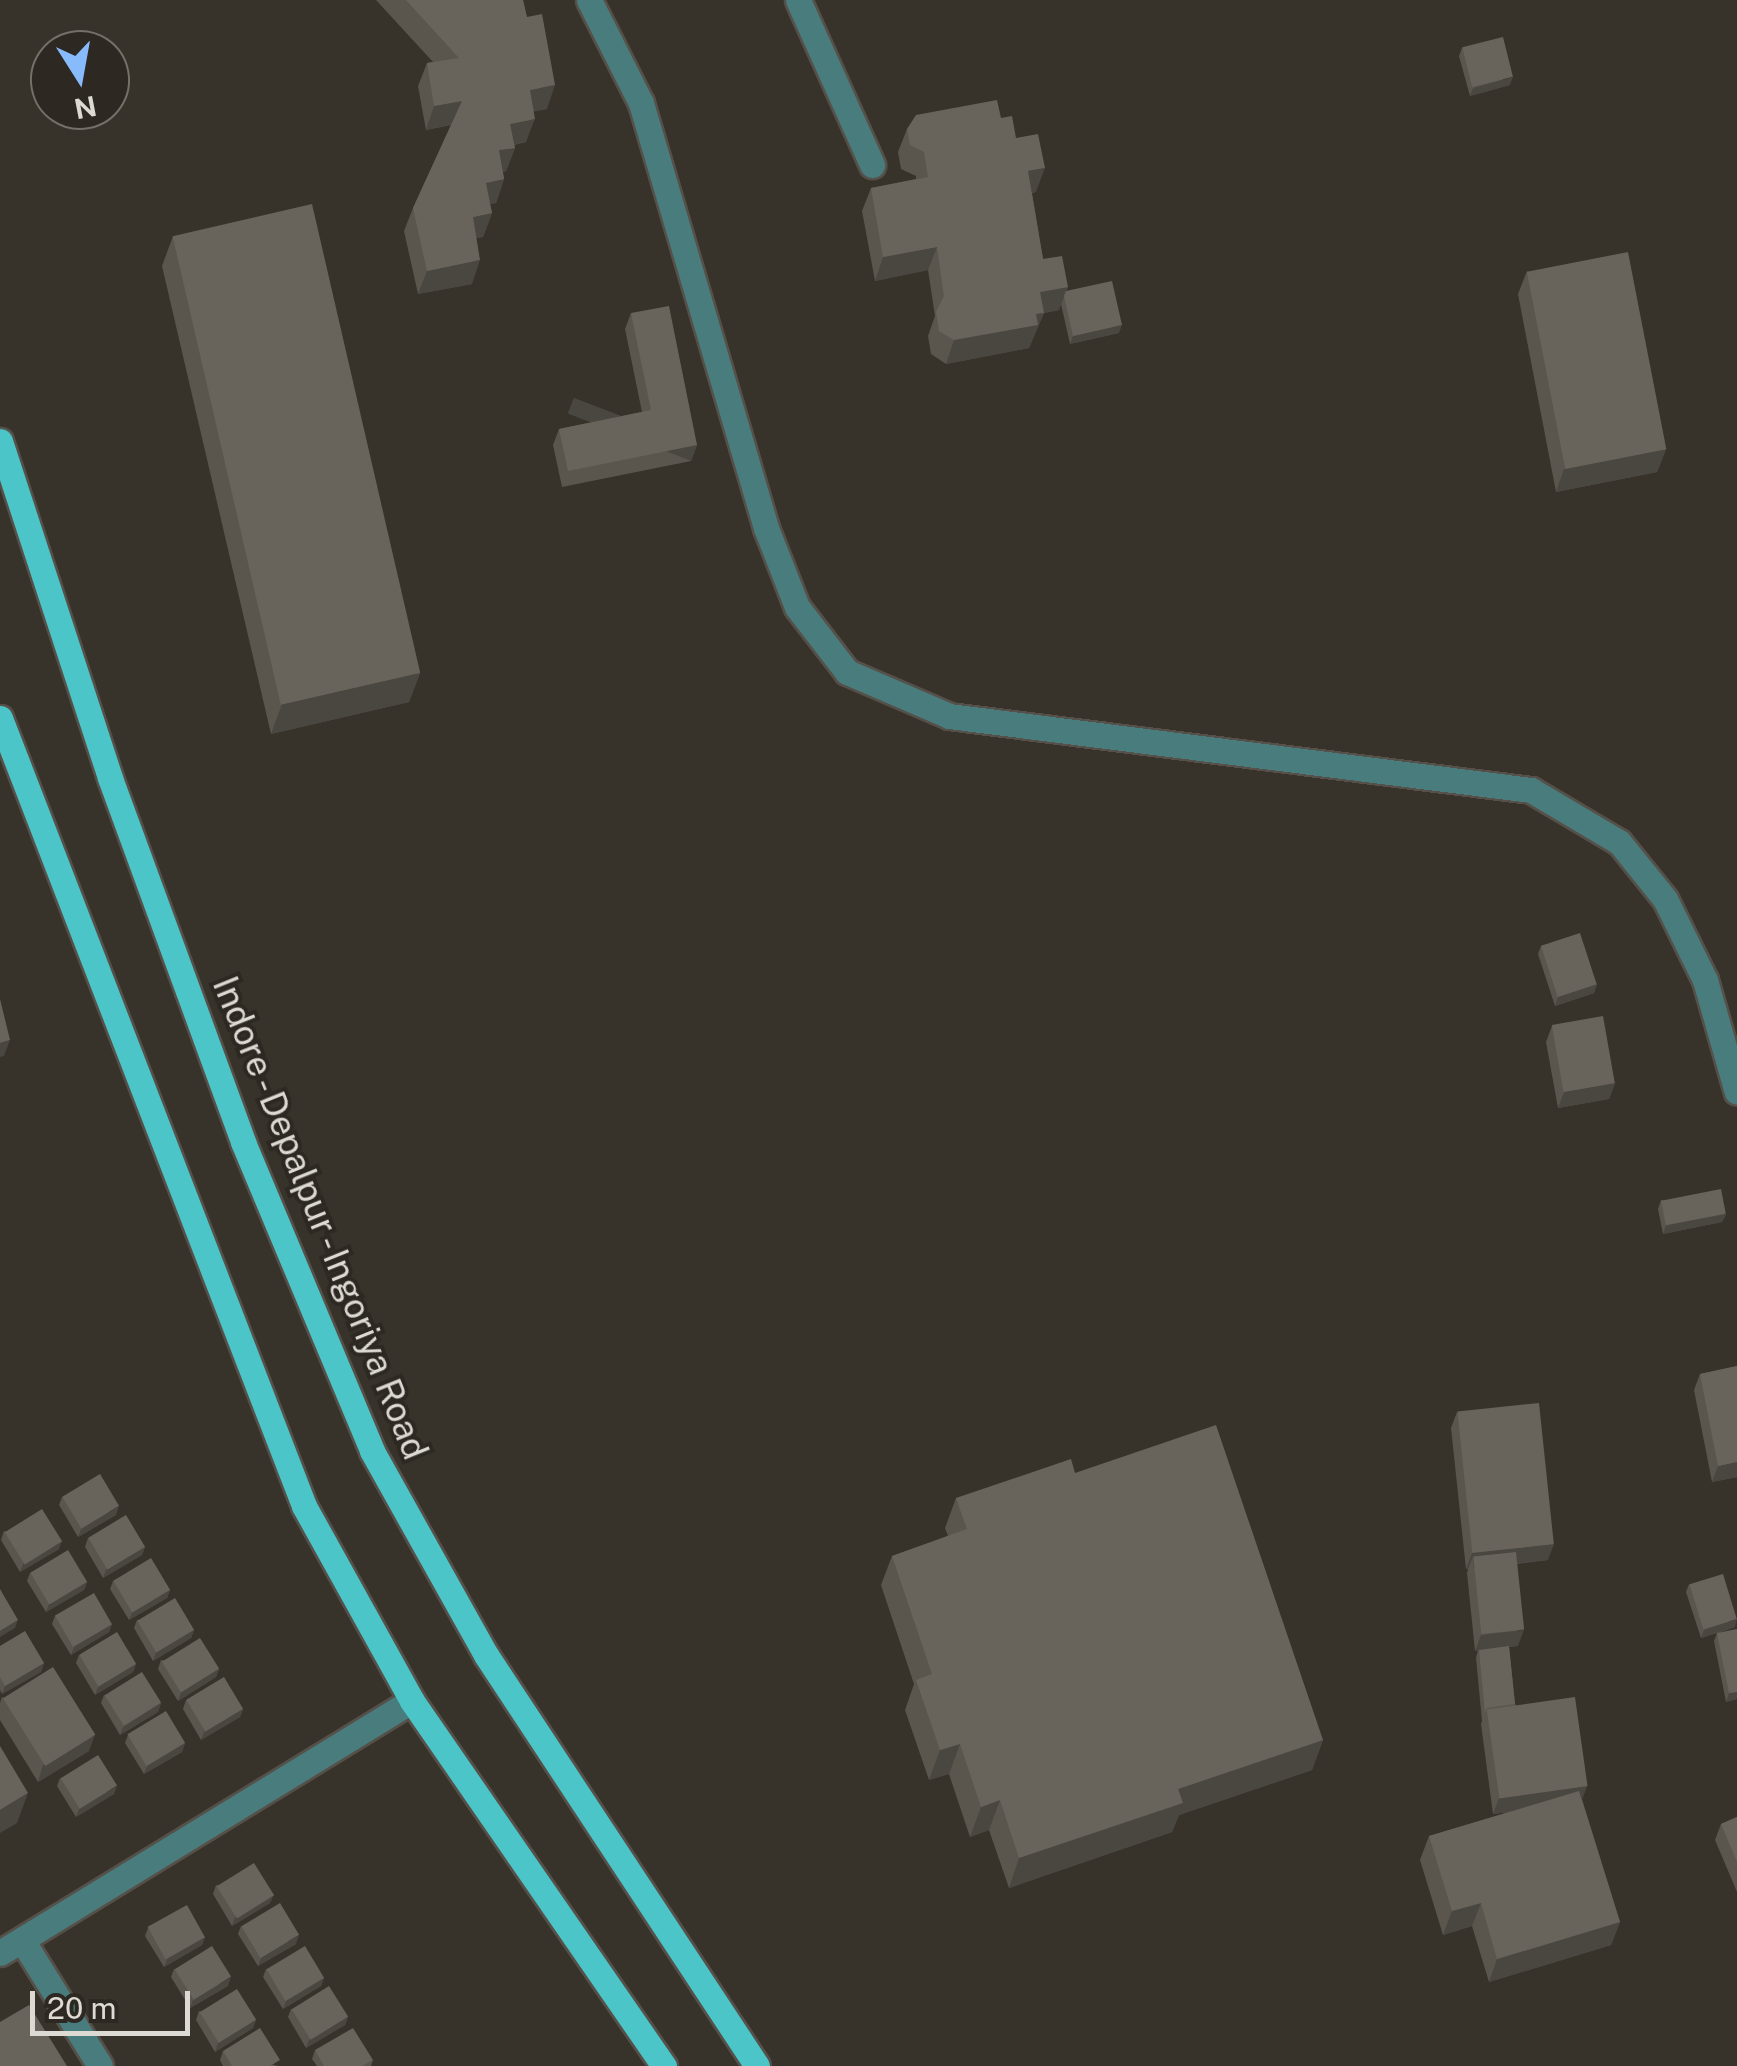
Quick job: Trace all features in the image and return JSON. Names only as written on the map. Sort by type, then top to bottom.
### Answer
[{"type":"main road","name":"Indore - Depalpur - Ingoriya Road","points":[[0,441],[110,778],[243,1142],[372,1450],[486,1655],[757,2066]]},
{"type":"main road","points":[[0,718],[71,917],[304,1506],[412,1701],[664,2066]]},
{"type":"street","points":[[589,0],[641,103],[766,528],[797,606],[847,672],[950,716],[1530,790],[1619,842],[1665,899],[1704,980],[1737,1092]]},
{"type":"street","points":[[798,0],[872,165]]},
{"type":"street","points":[[100,2066],[11,1947],[412,1701]]},
{"type":"building","points":[[406,0],[523,0],[527,17],[542,14],[555,85],[530,90],[535,119],[510,124],[515,148],[499,150],[504,179],[486,183],[492,213],[473,217],[480,260],[427,271],[413,208],[462,101],[434,106],[427,63],[459,58]]},
{"type":"building","points":[[1503,37],[1513,77],[1472,87],[1462,47]]},
{"type":"building","points":[[997,100],[1001,118],[1012,116],[1016,138],[1038,134],[1045,168],[1028,171],[1043,259],[1062,256],[1068,287],[1040,292],[1044,313],[1036,314],[1038,325],[954,340],[939,331],[936,312],[944,296],[937,247],[883,257],[871,188],[928,177],[924,152],[910,145],[907,129],[916,115]]},
{"type":"building","points":[[312,204],[420,673],[281,705],[173,236]]},
{"type":"building","points":[[1628,252],[1666,449],[1565,469],[1527,272]]},
{"type":"building","points":[[1112,281],[1122,325],[1073,336],[1066,291]]},
{"type":"building","points":[[669,306],[697,445],[568,471],[559,429],[651,410],[631,313]]},
{"type":"building","points":[[1580,933],[1597,984],[1558,997],[1541,946]]},
{"type":"building","points":[[0,999],[10,1040],[0,1043]]},
{"type":"building","points":[[1603,1016],[1615,1083],[1564,1092],[1552,1025]]},
{"type":"building","points":[[1721,1189],[1726,1214],[1666,1225],[1661,1201]]},
{"type":"building","points":[[1737,1366],[1737,1462],[1718,1466],[1700,1374]]},
{"type":"building","points":[[1539,1403],[1554,1544],[1472,1553],[1457,1412]]},
{"type":"building","points":[[1216,1425],[1323,1740],[1178,1789],[1183,1803],[1019,1858],[1000,1800],[981,1807],[960,1744],[940,1750],[916,1680],[932,1674],[892,1556],[967,1529],[956,1498],[1071,1459],[1075,1473]]},
{"type":"building","points":[[100,1474],[119,1506],[81,1528],[62,1497]]},
{"type":"building","points":[[42,1509],[62,1541],[25,1565],[5,1532]]},
{"type":"building","points":[[126,1515],[145,1547],[107,1569],[88,1538]]},
{"type":"building","points":[[68,1550],[87,1582],[49,1604],[30,1573]]},
{"type":"building","points":[[1516,1552],[1524,1630],[1481,1634],[1473,1556]]},
{"type":"building","points":[[151,1558],[170,1590],[132,1612],[113,1581]]},
{"type":"building","points":[[1723,1574],[1737,1619],[1703,1629],[1690,1584]]},
{"type":"building","points":[[0,1589],[18,1620],[0,1631]]},
{"type":"building","points":[[94,1593],[112,1624],[73,1647],[55,1616]]},
{"type":"building","points":[[175,1598],[194,1630],[156,1652],[137,1621]]},
{"type":"building","points":[[1737,1629],[1737,1692],[1729,1693],[1717,1633]]},
{"type":"building","points":[[25,1631],[44,1663],[5,1686],[0,1677],[0,1646]]},
{"type":"building","points":[[117,1632],[136,1664],[98,1686],[79,1655]]},
{"type":"building","points":[[200,1638],[219,1669],[181,1692],[162,1662]]},
{"type":"building","points":[[1509,1646],[1515,1704],[1487,1708],[1485,1713],[1479,1650]]},
{"type":"building","points":[[53,1667],[95,1735],[45,1766],[3,1698]]},
{"type":"building","points":[[142,1672],[161,1703],[124,1726],[105,1695]]},
{"type":"building","points":[[224,1677],[243,1709],[205,1731],[186,1700]]},
{"type":"building","points":[[1575,1697],[1588,1786],[1499,1799],[1487,1709]]},
{"type":"building","points":[[166,1711],[185,1743],[146,1766],[127,1734]]},
{"type":"building","points":[[0,1746],[28,1793],[0,1810]]},
{"type":"building","points":[[98,1755],[117,1786],[80,1809],[61,1778]]},
{"type":"building","points":[[1579,1791],[1620,1922],[1497,1959],[1481,1903],[1452,1911],[1429,1836]]},
{"type":"building","points":[[1737,1817],[1737,1862],[1721,1824]]},
{"type":"building","points":[[254,1863],[274,1895],[237,1919],[217,1886]]},
{"type":"building","points":[[280,1903],[299,1935],[260,1958],[241,1926]]},
{"type":"building","points":[[187,1905],[205,1937],[166,1959],[148,1927]]},
{"type":"building","points":[[212,1946],[231,1977],[194,2000],[175,1969]]},
{"type":"building","points":[[305,1946],[324,1978],[285,2001],[266,1969]]},
{"type":"building","points":[[329,1986],[348,2017],[311,2040],[292,2009]]},
{"type":"building","points":[[237,1989],[256,2020],[219,2043],[200,2012]]},
{"type":"building","points":[[29,2005],[67,2066],[0,2066],[0,2022]]},
{"type":"building","points":[[260,2028],[280,2060],[270,2066],[232,2066],[223,2051]]},
{"type":"building","points":[[353,2028],[373,2060],[362,2066],[324,2066],[315,2050]]}]
